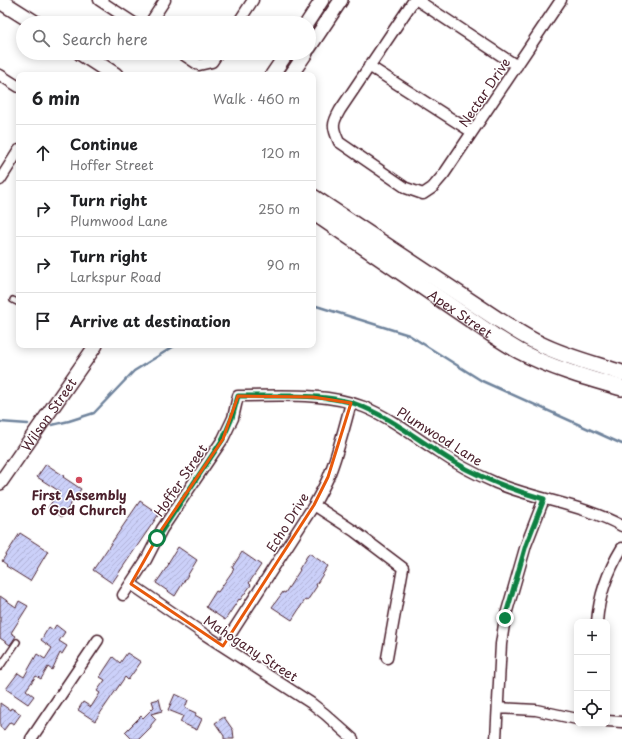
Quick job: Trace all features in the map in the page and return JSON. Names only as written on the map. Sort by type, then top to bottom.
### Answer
[{"type":"main road","points":[[0,1],[24,16]]},
{"type":"main road","points":[[92,60],[110,72]]},
{"type":"main road","name":"Apex Street","points":[[316,199],[497,319],[527,337],[559,352],[622,373]]},
{"type":"main road","name":"Apex Street","points":[[316,214],[518,351],[564,370],[622,388]]},
{"type":"street","points":[[99,0],[123,16]]},
{"type":"street","points":[[155,16],[165,0]]},
{"type":"street","points":[[243,16],[253,0]]},
{"type":"street","points":[[311,16],[322,0]]},
{"type":"street","points":[[316,38],[341,0]]},
{"type":"street","points":[[414,0],[370,66],[472,132]]},
{"type":"street","points":[[417,0],[517,66]]},
{"type":"street","name":"Nectar Drive","points":[[370,66],[340,110],[335,119],[334,130],[339,142],[406,188],[423,194],[432,188],[444,174],[562,0]]},
{"type":"street","points":[[192,60],[199,65],[212,62],[213,60]]},
{"type":"street","points":[[274,72],[282,60]]},
{"type":"street","points":[[293,72],[301,60]]},
{"type":"street","points":[[0,75],[16,85]]},
{"type":"street","points":[[0,180],[16,155]]},
{"type":"street","name":"Wilson Street","points":[[0,483],[94,348]]},
{"type":"street","name":"Plumwood Lane","points":[[238,396],[313,396],[351,403],[385,417],[451,461],[481,476],[512,489],[603,516],[622,526]]},
{"type":"street","name":"Hoffer Street","points":[[123,595],[146,560],[162,529],[223,439],[232,418],[238,396]]},
{"type":"street","name":"Echo Drive","points":[[223,646],[314,505],[328,477],[336,455],[351,403]]},
{"type":"street","points":[[496,739],[500,650],[505,618],[526,545],[544,499]]},
{"type":"street","points":[[314,505],[346,525],[403,568],[387,658]]},
{"type":"street","points":[[597,619],[599,603],[604,584],[612,565],[622,548]]},
{"type":"street","name":"Mahogany Street","points":[[131,584],[311,703],[353,739]]},
{"type":"street","points":[[31,739],[98,640]]},
{"type":"street","points":[[498,708],[536,710],[574,718]]},
{"type":"street","points":[[610,721],[622,722]]},
{"type":"lane","points":[[0,667],[17,642]]},
{"type":"highlighted area","points":[[238,396],[313,397],[351,403],[328,477],[314,505],[223,646],[131,584],[162,529],[223,439]]},
{"type":"building","points":[[46,464],[81,489],[62,517],[48,508],[59,491],[37,477]]},
{"type":"building","points":[[140,501],[159,514],[112,583],[93,570]]},
{"type":"building","points":[[20,533],[48,551],[30,581],[6,566],[7,565],[2,561]]},
{"type":"building","points":[[178,547],[197,560],[175,596],[156,583]]},
{"type":"building","points":[[242,552],[261,565],[249,583],[251,585],[240,600],[239,599],[225,620],[206,607],[216,591],[218,592],[234,569],[232,568]]},
{"type":"building","points":[[309,553],[328,566],[307,601],[305,600],[292,620],[272,607],[283,592],[285,593]]},
{"type":"building","points":[[0,596],[16,607],[19,601],[28,606],[11,633],[16,636],[10,645],[0,638]]},
{"type":"building","points":[[56,625],[65,632],[59,641],[67,646],[62,654],[60,653],[52,670],[48,667],[41,679],[36,676],[26,690],[34,696],[28,704],[6,689],[18,673],[24,677],[37,654],[45,659],[52,648],[41,640],[49,627],[53,630]]},
{"type":"building","points":[[127,653],[141,662],[128,680],[125,677],[95,721],[78,710],[83,702],[91,707],[100,693],[97,691],[105,680],[100,677],[113,657],[120,663]]},
{"type":"building","points":[[175,694],[188,700],[185,708],[196,713],[195,715],[202,719],[197,730],[180,722],[183,716],[168,710]]},
{"type":"building","points":[[159,699],[162,711],[151,714],[156,719],[151,727],[139,739],[132,739],[125,732],[141,716],[143,718],[154,707],[152,701]]},
{"type":"building","points":[[0,703],[10,710],[11,708],[21,714],[14,724],[10,722],[4,730],[0,727]]},
{"type":"building","points":[[224,717],[233,730],[234,739],[224,739],[224,736],[215,723]]},
{"type":"waterway","points":[[316,306],[409,335],[482,381],[622,444]]},
{"type":"waterway","points":[[52,425],[94,413],[134,371],[171,348]]},
{"type":"waterway","points":[[0,422],[28,424]]},
{"type":"place","name":"First Assembly of God Church","points":[[79,480]]},
{"type":"route","points":[[157,538],[223,439],[230,425],[238,396],[313,396],[345,401],[385,417],[451,461],[466,469],[496,483],[544,499],[526,545],[505,618]]}]
